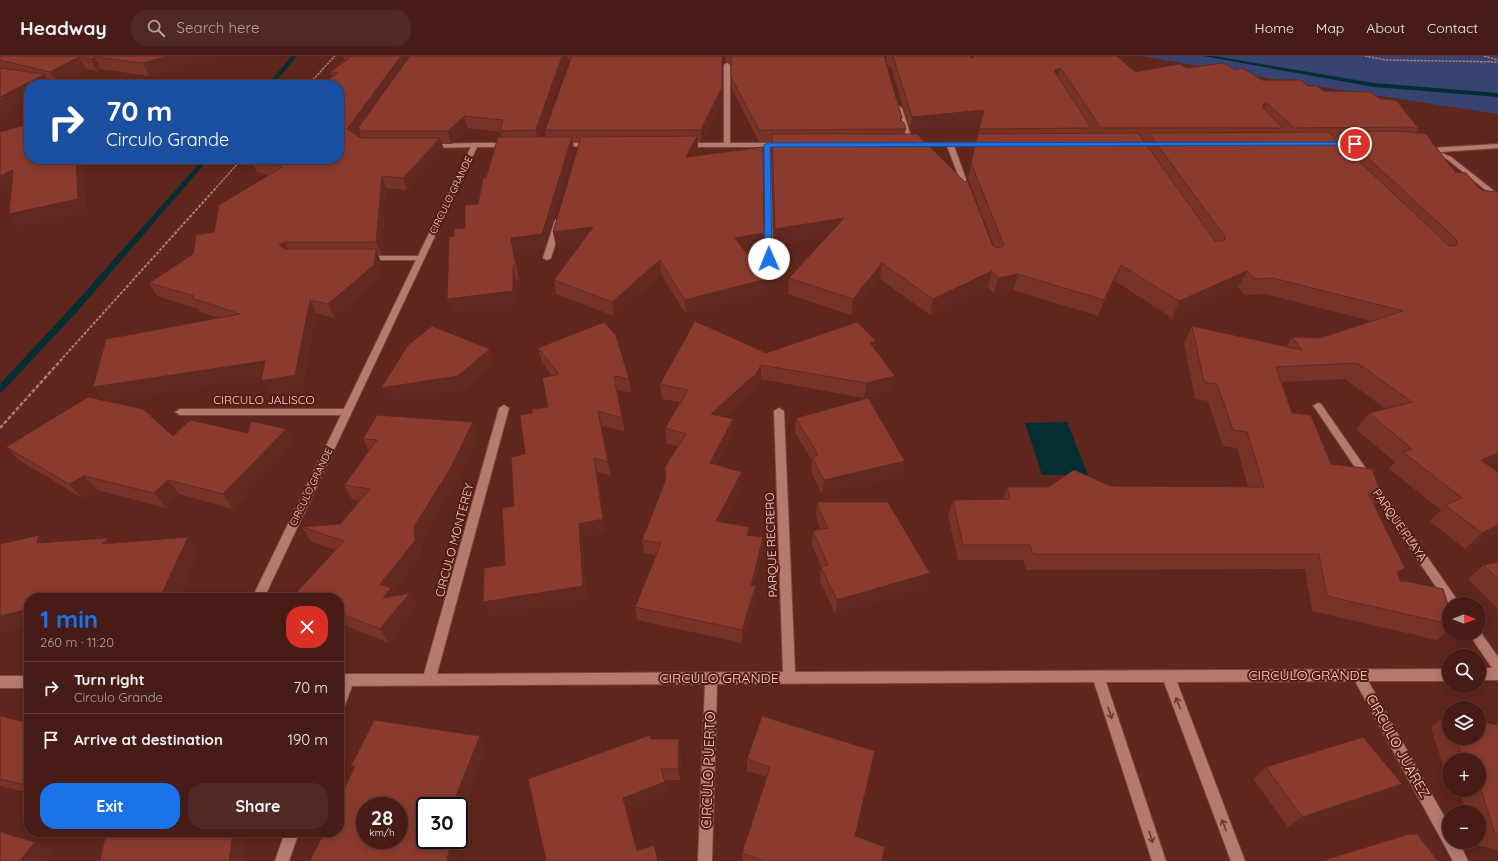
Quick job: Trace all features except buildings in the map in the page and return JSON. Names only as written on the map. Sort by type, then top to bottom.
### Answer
[{"type":"street","points":[[727,65],[727,145]]},
{"type":"street","points":[[897,102],[910,144]]},
{"type":"street","points":[[902,144],[998,144]]},
{"type":"street","points":[[950,144],[972,203]]},
{"type":"street","points":[[420,146],[475,145]]},
{"type":"street","name":"CIRCULO GRANDE","points":[[260,593],[475,145],[519,145]]},
{"type":"street","points":[[557,145],[603,145]]},
{"type":"street","points":[[578,153],[580,145]]},
{"type":"street","points":[[680,145],[791,145]]},
{"type":"street","points":[[767,145],[769,259]]},
{"type":"street","points":[[1424,149],[1432,150],[1498,146]]},
{"type":"street","points":[[1432,150],[1449,158],[1498,198]]},
{"type":"street","points":[[547,258],[560,213]]},
{"type":"street","points":[[360,258],[420,258]]},
{"type":"street","name":"PARQUE PLAYA","points":[[1318,406],[1449,597]]},
{"type":"street","name":"CIRCULO MONTEREY","points":[[429,680],[504,408]]},
{"type":"street","name":"PARQUE RECRERO","points":[[780,411],[789,678]]},
{"type":"street","name":"CIRCULO JALISCO","points":[[180,412],[347,412]]},
{"type":"street","points":[[1480,641],[1498,667]]},
{"type":"street","points":[[1486,674],[1498,674]]},
{"type":"street","name":"CIRCULO JUAREZ","points":[[1358,675],[1442,826]]},
{"type":"street","name":"CIRCULO GRANDE","points":[[344,680],[1442,675]]},
{"type":"street","points":[[1098,676],[1159,861]]},
{"type":"street","points":[[1168,676],[1238,861]]},
{"type":"street","name":"CIRCULO PUERTO","points":[[705,861],[711,678]]},
{"type":"street","points":[[0,682],[24,682]]},
{"type":"street","points":[[282,861],[290,837]]},
{"type":"street","points":[[1455,849],[1462,861]]},
{"type":"path","points":[[313,80],[335,56]]},
{"type":"path","points":[[1365,56],[1386,60],[1498,62]]},
{"type":"path","points":[[1484,56],[1498,60]]},
{"type":"path","points":[[0,428],[238,164]]},
{"type":"shaded area","points":[[1142,56],[1498,56],[1498,114],[1290,82]]},
{"type":"shaded area","points":[[1067,422],[1088,475],[1042,475],[1025,423]]},
{"type":"waterway","points":[[274,80],[295,56]]},
{"type":"waterway","points":[[1205,56],[1374,85],[1498,95]]},
{"type":"waterway","points":[[0,389],[72,312],[202,164]]},
{"type":"route","points":[[769,259],[767,145],[1355,144]]}]
